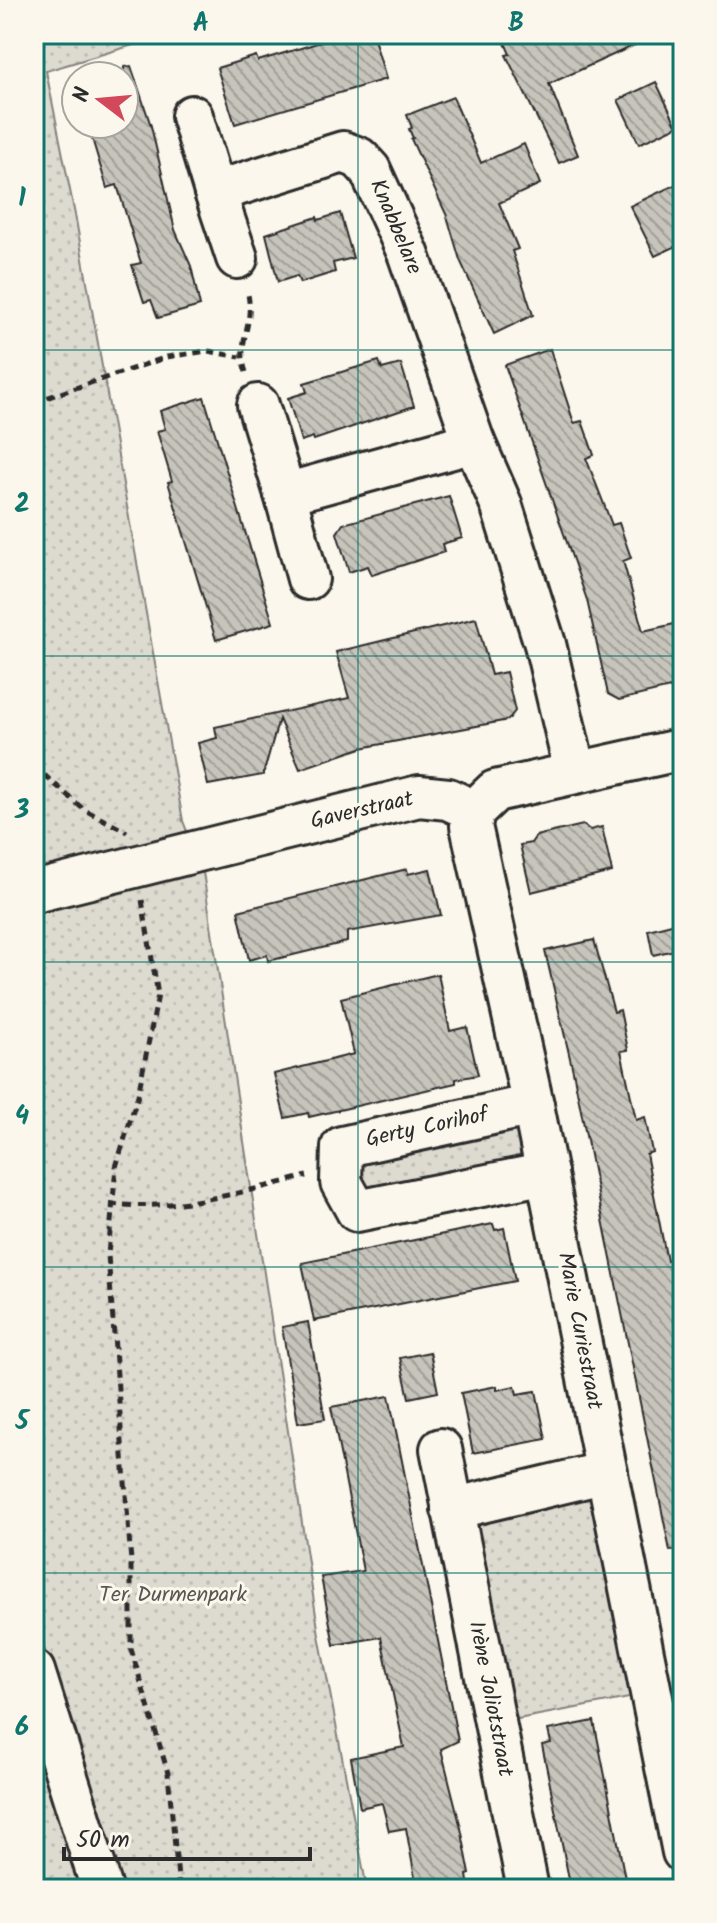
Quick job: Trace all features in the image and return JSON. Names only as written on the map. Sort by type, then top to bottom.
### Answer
[{"type":"street","points":[[192,116],[237,258]]},
{"type":"street","name":"Knabbelare","points":[[215,192],[343,152],[359,158],[370,170],[408,253],[474,442],[501,504],[545,644],[575,772]]},
{"type":"street","points":[[258,405],[308,579]]},
{"type":"street","points":[[285,494],[474,442]]},
{"type":"street","points":[[474,811],[495,791],[683,749]]},
{"type":"street","name":"Gaverstraat","points":[[34,892],[419,796],[448,799],[474,811]]},
{"type":"street","name":"Marie Curiestraat","points":[[474,811],[472,840],[533,1105],[683,1852]]},
{"type":"street","name":"Gerty Corihof","points":[[533,1105],[342,1147],[339,1168],[348,1199],[357,1211],[547,1173]]},
{"type":"street","name":"Irène Joliotstraat","points":[[441,1449],[528,1889]]},
{"type":"street","points":[[452,1509],[607,1472]]},
{"type":"street","points":[[34,1671],[102,1889]]},
{"type":"path","points":[[237,258],[252,311],[240,357],[258,405]]},
{"type":"path","points":[[34,402],[167,357],[208,351],[240,357]]},
{"type":"path","points":[[34,766],[83,809],[155,849],[147,866],[158,995],[138,1095],[116,1167],[110,1204],[108,1255],[131,1562],[131,1649],[168,1773],[179,1889]]},
{"type":"path","points":[[110,1204],[139,1207],[250,1191],[339,1168]]},
{"type":"green space","name":"Ter Durmenpark","points":[[34,34],[170,34],[83,60],[60,60],[60,67],[46,71],[76,220],[183,821],[203,872],[319,1635],[367,1889],[116,1889],[34,1614]]},
{"type":"green space","points":[[511,1122],[521,1142],[517,1164],[358,1192],[360,1154]]},
{"type":"green space","points":[[570,1494],[600,1502],[640,1696],[507,1721],[471,1536],[478,1518]]},
{"type":"green space","points":[[34,1733],[83,1889],[34,1889]]},
{"type":"building","points":[[351,34],[353,40],[373,35],[386,79],[235,124],[217,68],[256,56],[258,61]]},
{"type":"building","points":[[501,34],[659,34],[549,84],[578,155],[559,163],[506,55],[510,54]]},
{"type":"building","points":[[656,82],[677,126],[639,144],[618,100]]},
{"type":"building","points":[[140,93],[151,126],[175,230],[191,266],[200,306],[158,318],[151,300],[144,302],[132,265],[141,263],[117,185],[107,188],[92,140],[140,140]]},
{"type":"building","points":[[453,97],[481,163],[524,144],[540,184],[499,203],[518,249],[512,251],[533,315],[494,334],[460,260],[447,216],[409,129],[412,128],[407,115]]},
{"type":"building","points":[[683,181],[683,243],[655,256],[630,206]]},
{"type":"building","points":[[340,213],[353,258],[333,263],[335,272],[300,283],[297,276],[278,282],[266,234],[317,217],[318,220]]},
{"type":"building","points":[[550,349],[574,423],[582,421],[594,455],[586,458],[612,525],[619,523],[631,558],[623,561],[643,631],[683,622],[683,685],[619,700],[608,694],[587,600],[505,365]]},
{"type":"building","points":[[379,361],[382,369],[401,364],[414,406],[314,440],[313,437],[301,441],[288,398],[307,392],[304,383]]},
{"type":"building","points":[[204,397],[273,623],[216,640],[168,482],[172,481],[157,431],[165,429],[160,411]]},
{"type":"building","points":[[449,496],[462,538],[442,544],[444,552],[372,575],[368,566],[349,572],[337,533],[343,524]]},
{"type":"building","points":[[476,618],[491,675],[506,672],[515,711],[508,720],[361,748],[300,769],[279,719],[263,775],[208,785],[198,743],[217,738],[215,727],[349,698],[336,652]]},
{"type":"building","points":[[583,825],[590,830],[602,827],[612,872],[531,892],[520,845],[531,843],[536,836]]},
{"type":"building","points":[[407,869],[408,874],[430,869],[441,915],[347,932],[347,942],[268,961],[267,955],[249,960],[238,911]]},
{"type":"building","points":[[683,921],[683,948],[653,955],[648,930]]},
{"type":"building","points":[[594,940],[614,1012],[620,1010],[628,1050],[621,1051],[636,1120],[645,1117],[652,1152],[646,1154],[667,1261],[683,1258],[683,1294],[674,1296],[683,1339],[683,1550],[670,1551],[573,1071],[545,951]]},
{"type":"building","points":[[438,974],[450,1031],[467,1027],[478,1075],[456,1079],[456,1083],[309,1117],[308,1113],[285,1118],[274,1074],[354,1054],[341,998]]},
{"type":"building","points":[[493,1224],[495,1230],[504,1228],[515,1281],[314,1321],[302,1263]]},
{"type":"building","points":[[308,1322],[325,1419],[298,1423],[282,1327]]},
{"type":"building","points":[[430,1352],[438,1392],[409,1398],[400,1358]]},
{"type":"building","points":[[497,1386],[497,1390],[515,1386],[517,1394],[536,1391],[546,1439],[473,1453],[461,1393]]},
{"type":"building","points":[[389,1396],[458,1741],[441,1749],[461,1828],[470,1874],[467,1875],[469,1889],[417,1889],[406,1828],[389,1831],[382,1803],[360,1808],[351,1758],[404,1747],[381,1637],[334,1645],[321,1577],[363,1571],[331,1407]]},
{"type":"building","points":[[594,1721],[627,1889],[571,1889],[542,1745],[551,1743],[548,1730]]}]
